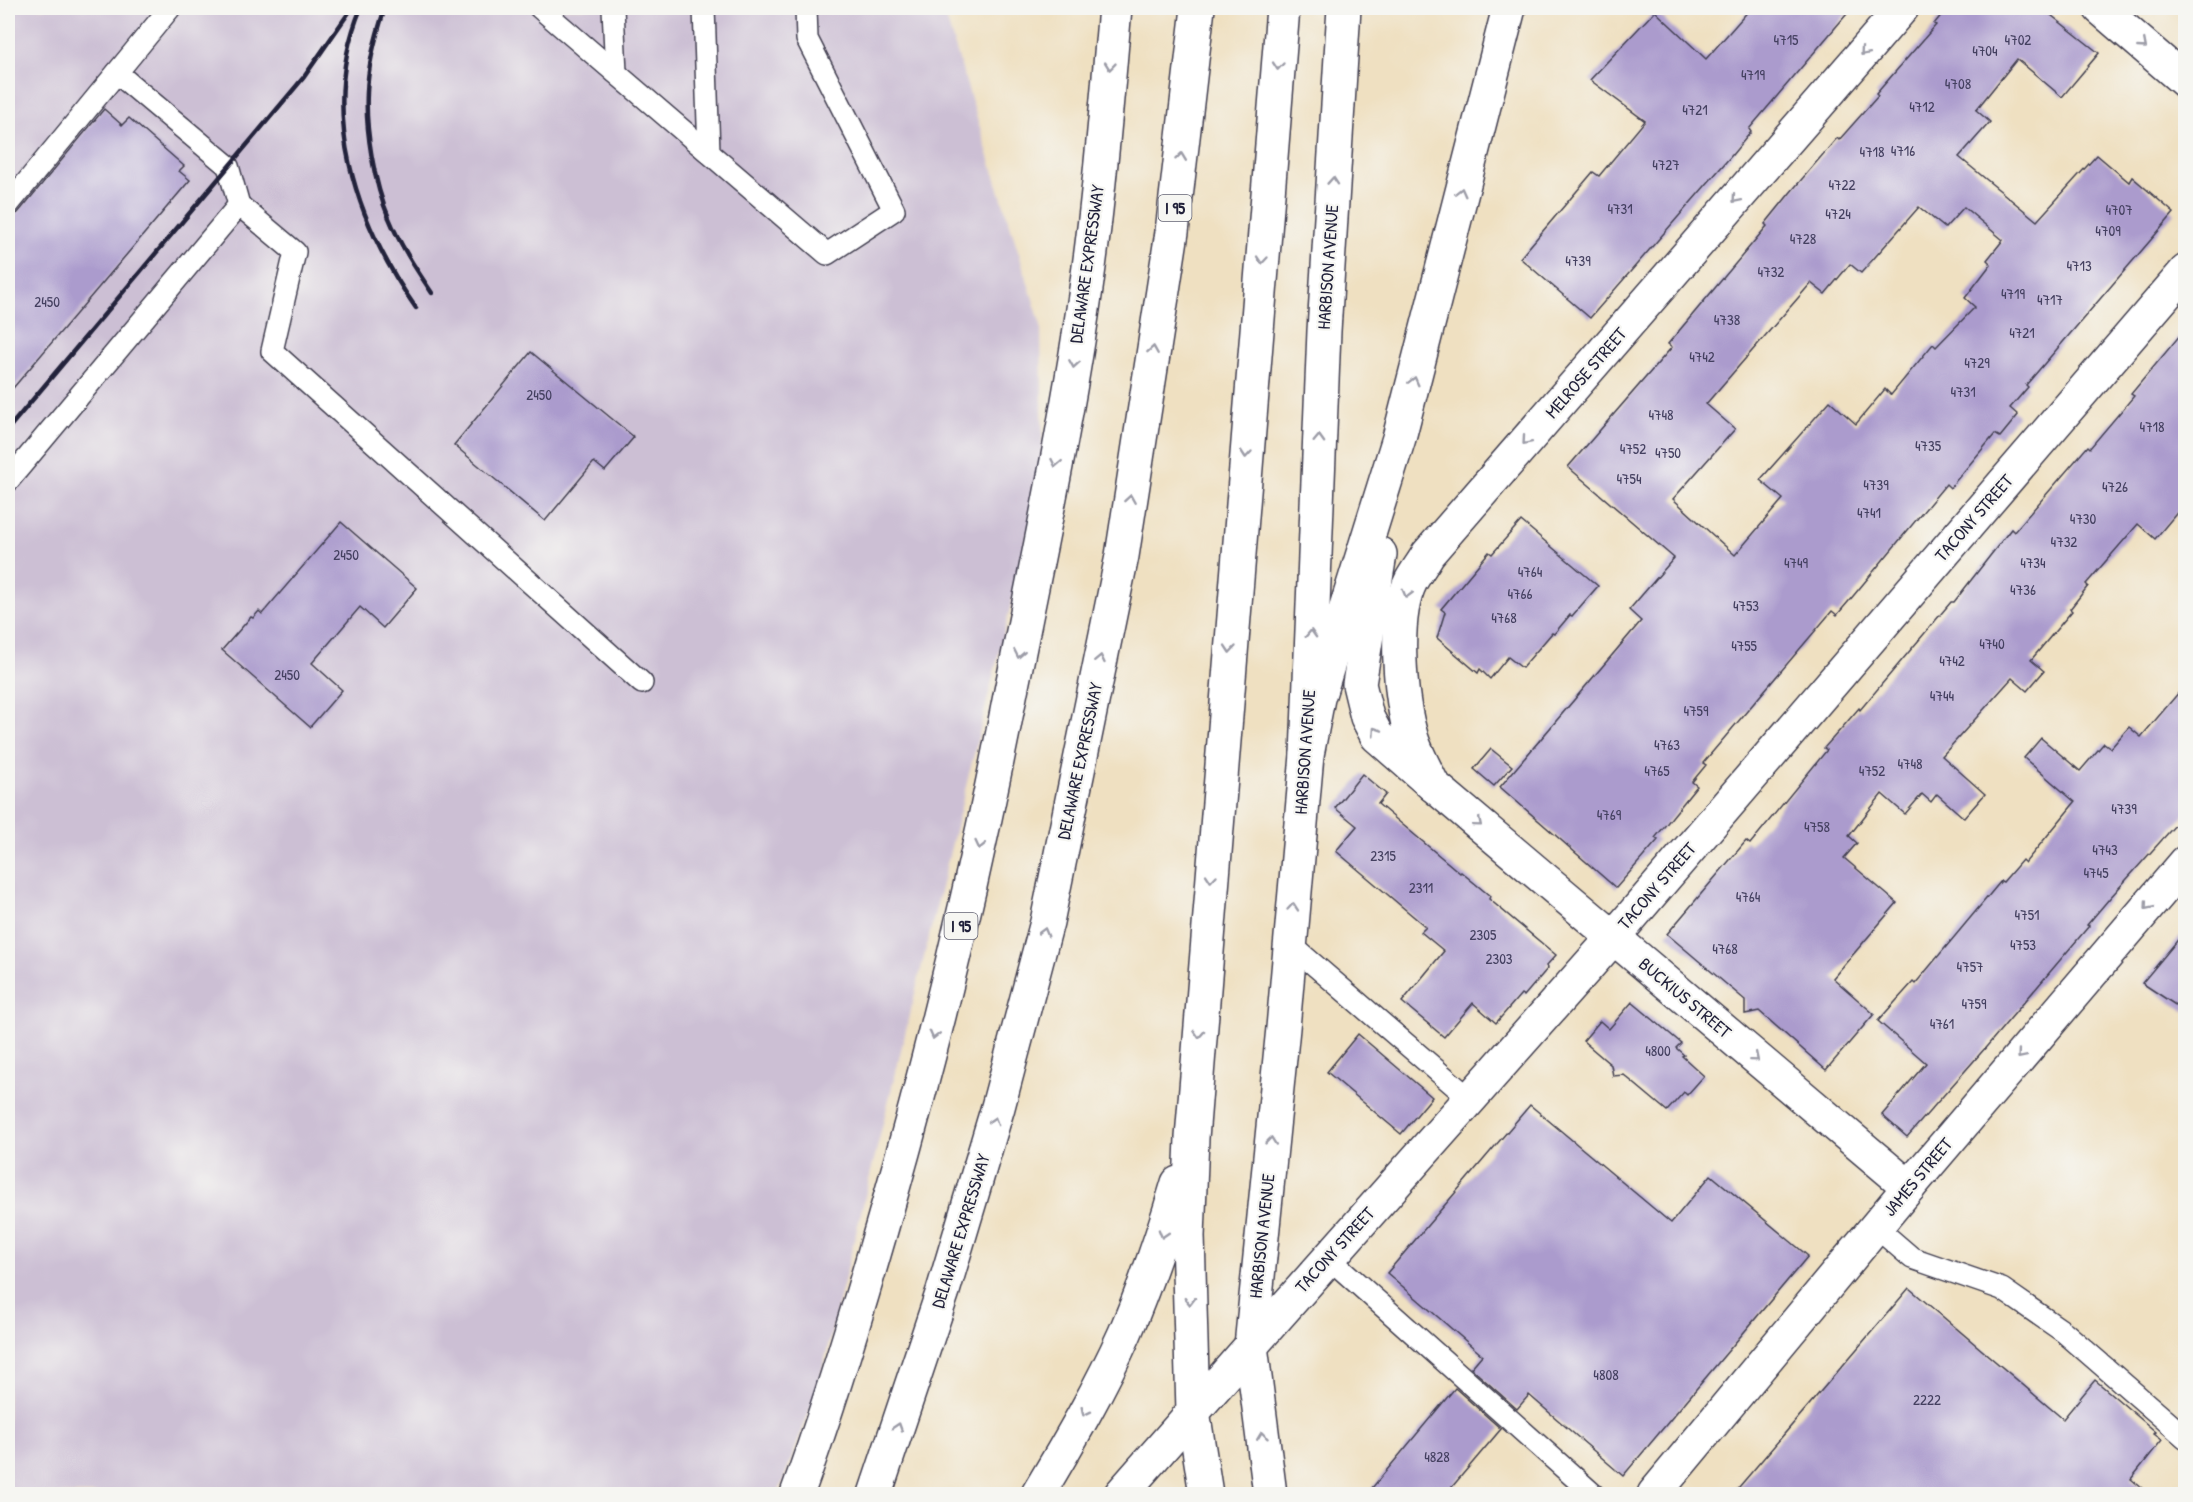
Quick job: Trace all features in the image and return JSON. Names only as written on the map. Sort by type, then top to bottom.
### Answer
[{"type":"main road","name":"DELAWARE EXPRESSWAY","points":[[797,1494],[818,1437],[868,1279],[911,1126],[951,968],[988,807],[1068,406],[1092,243],[1115,8]]},
{"type":"main road","name":"DELAWARE EXPRESSWAY","points":[[877,1489],[943,1291],[1001,1096],[1047,921],[1122,556],[1172,232],[1198,8]]},
{"type":"main road","points":[[1206,1494],[1192,1411],[1188,1236],[1192,1138],[1283,8]]},
{"type":"main road","name":"HARBISON AVENUE","points":[[1270,1494],[1251,1346],[1306,755],[1324,331],[1344,8]]},
{"type":"main road","points":[[1306,755],[1318,698],[1399,438],[1509,8]]},
{"type":"main road","name":"MELROSE STREET","points":[[1433,785],[1413,741],[1406,715],[1402,681],[1400,645],[1402,610],[1410,582],[1436,545],[1902,8]]},
{"type":"main road","points":[[2100,8],[2186,82]]},
{"type":"main road","name":"TACONY STREET","points":[[1120,1494],[1613,938],[2186,271]]},
{"type":"main road","name":"BUCKIUS STREET","points":[[1399,438],[1359,684],[1367,717],[1377,736],[1909,1187]]},
{"type":"main road","name":"JAMES STREET","points":[[1654,1494],[1909,1187],[2186,862]]},
{"type":"main road","points":[[1038,1494],[1073,1435],[1124,1334],[1157,1252],[1192,1138]]},
{"type":"lane","points":[[8,205],[170,8]]},
{"type":"lane","points":[[540,8],[827,254],[894,210],[807,39],[806,8]]},
{"type":"lane","points":[[613,8],[616,73]]},
{"type":"lane","points":[[704,8],[709,152]]},
{"type":"lane","points":[[117,73],[228,166],[239,205],[295,252],[272,351],[642,683]]},
{"type":"lane","points":[[8,481],[239,205]]},
{"type":"lane","points":[[1290,944],[1470,1099]]},
{"type":"lane","points":[[1876,1227],[1912,1258],[2002,1289],[2020,1301],[2064,1332],[2186,1438]]},
{"type":"lane","points":[[1329,1258],[1593,1494]]},
{"type":"shaded area","points":[[8,8],[943,8],[1041,325],[1043,474],[817,1391],[778,1494],[8,1494]]},
{"type":"building","points":[[1751,8],[1852,8],[1749,129],[1751,132],[1732,155],[1590,318],[1520,258],[1593,172],[1599,176],[1645,121],[1590,80],[1655,11],[1706,59]]},
{"type":"building","points":[[1947,8],[2042,8],[2099,53],[2062,97],[2017,59],[1976,110],[1990,122],[1959,157],[2037,221],[2097,155],[2129,182],[2132,177],[2174,213],[2026,385],[2028,387],[2010,408],[2018,415],[2000,437],[1995,434],[1950,488],[1946,484],[1837,615],[1832,611],[1703,763],[1706,765],[1692,782],[1697,786],[1655,838],[1658,840],[1616,888],[1500,787],[1641,621],[1629,610],[1674,558],[1568,467],[1672,347],[1668,344],[1767,226],[1765,224],[1790,193],[1837,138],[1839,140],[1878,96],[1876,94],[1936,25],[1934,24]],"holes":[[[1919,207],[1945,228],[1964,207],[2003,240],[1987,260],[1991,264],[1965,298],[1975,307],[1936,347],[1933,344],[1891,395],[1885,389],[1856,424],[1830,401],[1760,480],[1783,499],[1735,555],[1673,499],[1735,429],[1706,404],[1811,283],[1825,294],[1850,264],[1861,273]]]},
{"type":"building","points":[[104,109],[122,125],[129,118],[184,166],[179,171],[190,180],[8,394],[8,218],[18,213]]},
{"type":"building","points":[[2186,328],[2186,502],[2155,539],[2138,524],[2086,584],[2088,586],[2070,609],[2072,611],[2031,660],[2044,671],[2027,691],[2012,678],[1942,756],[1985,794],[1964,818],[1937,794],[1931,802],[1922,794],[1905,814],[1882,794],[1849,836],[1857,843],[1844,858],[1897,903],[1833,978],[1874,1014],[1826,1070],[1759,1011],[1745,1014],[1745,1000],[1667,934],[1746,841],[1750,844],[1827,750],[1824,748],[1859,708],[1860,710],[1951,602],[1954,602],[2011,529],[2014,532],[2088,446],[2090,448],[2134,396],[2131,394]]},
{"type":"building","points":[[531,352],[634,437],[605,471],[594,462],[545,521],[454,445]]},
{"type":"building","points":[[1521,521],[1598,586],[1522,668],[1508,657],[1490,679],[1480,669],[1478,673],[1437,638],[1445,612],[1441,609],[1489,552],[1492,554]]},
{"type":"building","points":[[341,522],[417,588],[383,628],[360,607],[312,663],[342,690],[310,727],[222,650],[251,617],[253,618],[259,611],[262,614]]},
{"type":"building","points":[[2186,684],[2186,813],[2109,899],[2087,925],[2089,926],[1907,1137],[1882,1115],[1926,1063],[1878,1021],[1913,982],[1915,984],[2001,881],[2003,882],[2022,860],[2025,863],[2075,802],[2024,758],[2041,738],[2080,771],[2104,743],[2111,748],[2129,727],[2141,737]]},
{"type":"building","points":[[1491,749],[1512,766],[1494,786],[1474,769]]},
{"type":"building","points":[[1362,774],[1386,794],[1378,804],[1490,896],[1489,899],[1556,955],[1524,996],[1521,994],[1496,1023],[1473,1003],[1444,1037],[1402,1002],[1444,951],[1421,932],[1426,927],[1336,851],[1357,826],[1335,808]]},
{"type":"building","points":[[2186,930],[2186,1012],[2142,983]]},
{"type":"building","points":[[1632,1002],[1681,1043],[1676,1048],[1704,1076],[1687,1095],[1684,1092],[1667,1111],[1624,1075],[1613,1076],[1611,1065],[1583,1041],[1600,1021],[1609,1029]]},
{"type":"building","points":[[1358,1034],[1432,1097],[1401,1134],[1327,1072]]},
{"type":"building","points":[[1530,1105],[1671,1223],[1711,1175],[1808,1256],[1623,1476],[1529,1395],[1517,1409],[1471,1368],[1482,1355],[1387,1273]]},
{"type":"building","points":[[1909,1288],[2063,1419],[2095,1380],[2156,1432],[2154,1434],[2162,1440],[2131,1479],[2149,1494],[1733,1494]]},
{"type":"building","points":[[1455,1388],[1501,1429],[1446,1494],[1367,1494]]},
{"type":"railway","points":[[8,429],[304,77],[352,8]]},
{"type":"railway","points":[[361,8],[349,47],[343,86],[343,125],[349,164],[360,202],[376,239],[394,274],[416,308]]},
{"type":"railway","points":[[385,8],[373,49],[368,81],[367,123],[372,156],[379,189],[393,228],[432,293]]}]
